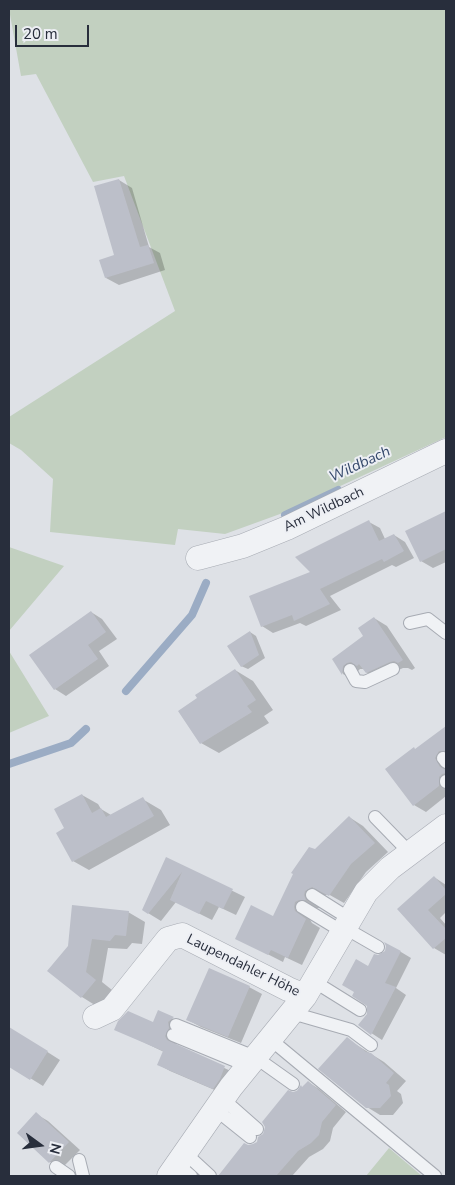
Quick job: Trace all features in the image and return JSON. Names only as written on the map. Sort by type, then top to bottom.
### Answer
[{"type":"street","name":"Am Wildbach","points":[[198,558],[243,546],[286,528],[446,451]]},
{"type":"street","name":"Laupendahler Höhe","points":[[180,1167],[219,1104],[304,997],[366,892],[376,880],[446,826]]},
{"type":"street","name":"Laupendahler Höhe","points":[[95,1017],[112,1009],[168,939],[182,935],[304,997]]},
{"type":"lane","points":[[410,623],[428,619],[446,633]]},
{"type":"lane","points":[[350,670],[356,681],[365,682],[393,669]]},
{"type":"lane","points":[[375,818],[410,853]]},
{"type":"lane","points":[[312,895],[346,926],[378,947]]},
{"type":"lane","points":[[302,907],[346,926]]},
{"type":"lane","points":[[304,997],[360,1010]]},
{"type":"lane","points":[[304,997],[352,1030],[371,1046]]},
{"type":"lane","points":[[175,1030],[251,1062],[293,1084]]},
{"type":"lane","points":[[270,1039],[435,1176]]},
{"type":"lane","points":[[219,1104],[253,1133]]},
{"type":"lane","points":[[79,1160],[83,1176]]},
{"type":"lane","points":[[56,1167],[69,1176]]},
{"type":"lane","points":[[180,1167],[210,1176]]},
{"type":"green space","points":[[9,9],[446,9],[446,437],[280,514],[225,534],[178,529],[175,545],[50,532],[53,479],[21,450],[9,443],[9,417],[175,311],[124,176],[93,182],[36,74],[21,76]]},
{"type":"green space","points":[[9,547],[64,566],[9,631]]},
{"type":"green space","points":[[9,651],[49,716],[9,733]]},
{"type":"green space","points":[[389,1148],[422,1176],[366,1176]]},
{"type":"building","points":[[119,179],[140,247],[148,245],[154,263],[105,278],[99,260],[114,255],[94,186]]},
{"type":"building","points":[[446,511],[446,549],[420,562],[405,531]]},
{"type":"building","points":[[369,520],[379,541],[394,534],[404,551],[384,562],[382,559],[320,589],[330,604],[294,621],[292,615],[261,627],[249,596],[310,572],[295,557]]},
{"type":"building","points":[[91,611],[106,632],[88,645],[98,659],[54,690],[29,655]]},
{"type":"building","points":[[374,617],[403,660],[398,663],[390,662],[366,673],[359,664],[357,666],[351,662],[343,666],[342,675],[332,659],[363,636],[358,628]]},
{"type":"building","points":[[250,631],[259,655],[241,667],[227,646]]},
{"type":"building","points":[[235,669],[256,700],[247,706],[252,712],[200,744],[178,711],[197,698],[195,695]]},
{"type":"building","points":[[446,726],[446,751],[439,751],[435,758],[440,767],[446,770],[446,773],[439,777],[439,786],[413,806],[385,769]]},
{"type":"building","points":[[82,794],[92,813],[101,808],[106,817],[143,797],[154,816],[72,862],[56,833],[64,828],[54,809]]},
{"type":"building","points":[[349,816],[375,843],[351,864],[329,896],[312,887],[305,891],[306,900],[295,902],[295,911],[306,919],[288,958],[271,950],[268,955],[235,939],[251,905],[273,916],[293,874],[291,873],[309,847],[315,849]]},
{"type":"building","points":[[166,857],[233,889],[223,909],[206,901],[199,914],[170,900],[182,872],[148,914],[142,910]]},
{"type":"building","points":[[434,876],[446,890],[446,894],[428,910],[446,929],[446,938],[433,949],[397,909]]},
{"type":"building","points":[[72,905],[129,911],[126,936],[115,935],[110,941],[92,939],[86,972],[96,980],[81,998],[47,971],[68,946]]},
{"type":"building","points":[[384,942],[401,951],[385,983],[396,987],[371,1035],[358,1025],[367,1014],[367,1006],[352,996],[354,992],[342,985],[356,959],[368,966],[374,954],[378,955],[385,951],[386,946]]},
{"type":"building","points":[[209,968],[250,986],[228,1037],[186,1020]]},
{"type":"building","points":[[158,1010],[174,1017],[168,1022],[169,1028],[165,1036],[167,1040],[225,1066],[220,1079],[213,1089],[157,1065],[163,1051],[114,1030],[118,1021],[128,1011],[153,1022]]},
{"type":"building","points":[[9,1027],[48,1051],[30,1080],[9,1067]]},
{"type":"building","points":[[347,1037],[366,1052],[371,1053],[394,1073],[386,1083],[389,1085],[391,1096],[380,1108],[366,1108],[318,1069]]},
{"type":"building","points":[[308,1081],[336,1105],[322,1122],[319,1135],[311,1143],[298,1151],[276,1176],[218,1176],[244,1143],[248,1145],[257,1142],[258,1137],[263,1134],[265,1127],[262,1122],[288,1090],[297,1091],[301,1085],[302,1087]]},
{"type":"building","points":[[36,1112],[69,1142],[49,1163],[17,1133]]},
{"type":"waterway","name":"Wildbach","points":[[285,515],[338,490]]},
{"type":"waterway","name":"Wildbach","points":[[126,691],[192,615],[206,583]]},
{"type":"waterway","name":"Wildbach","points":[[9,764],[71,743],[86,729]]}]
